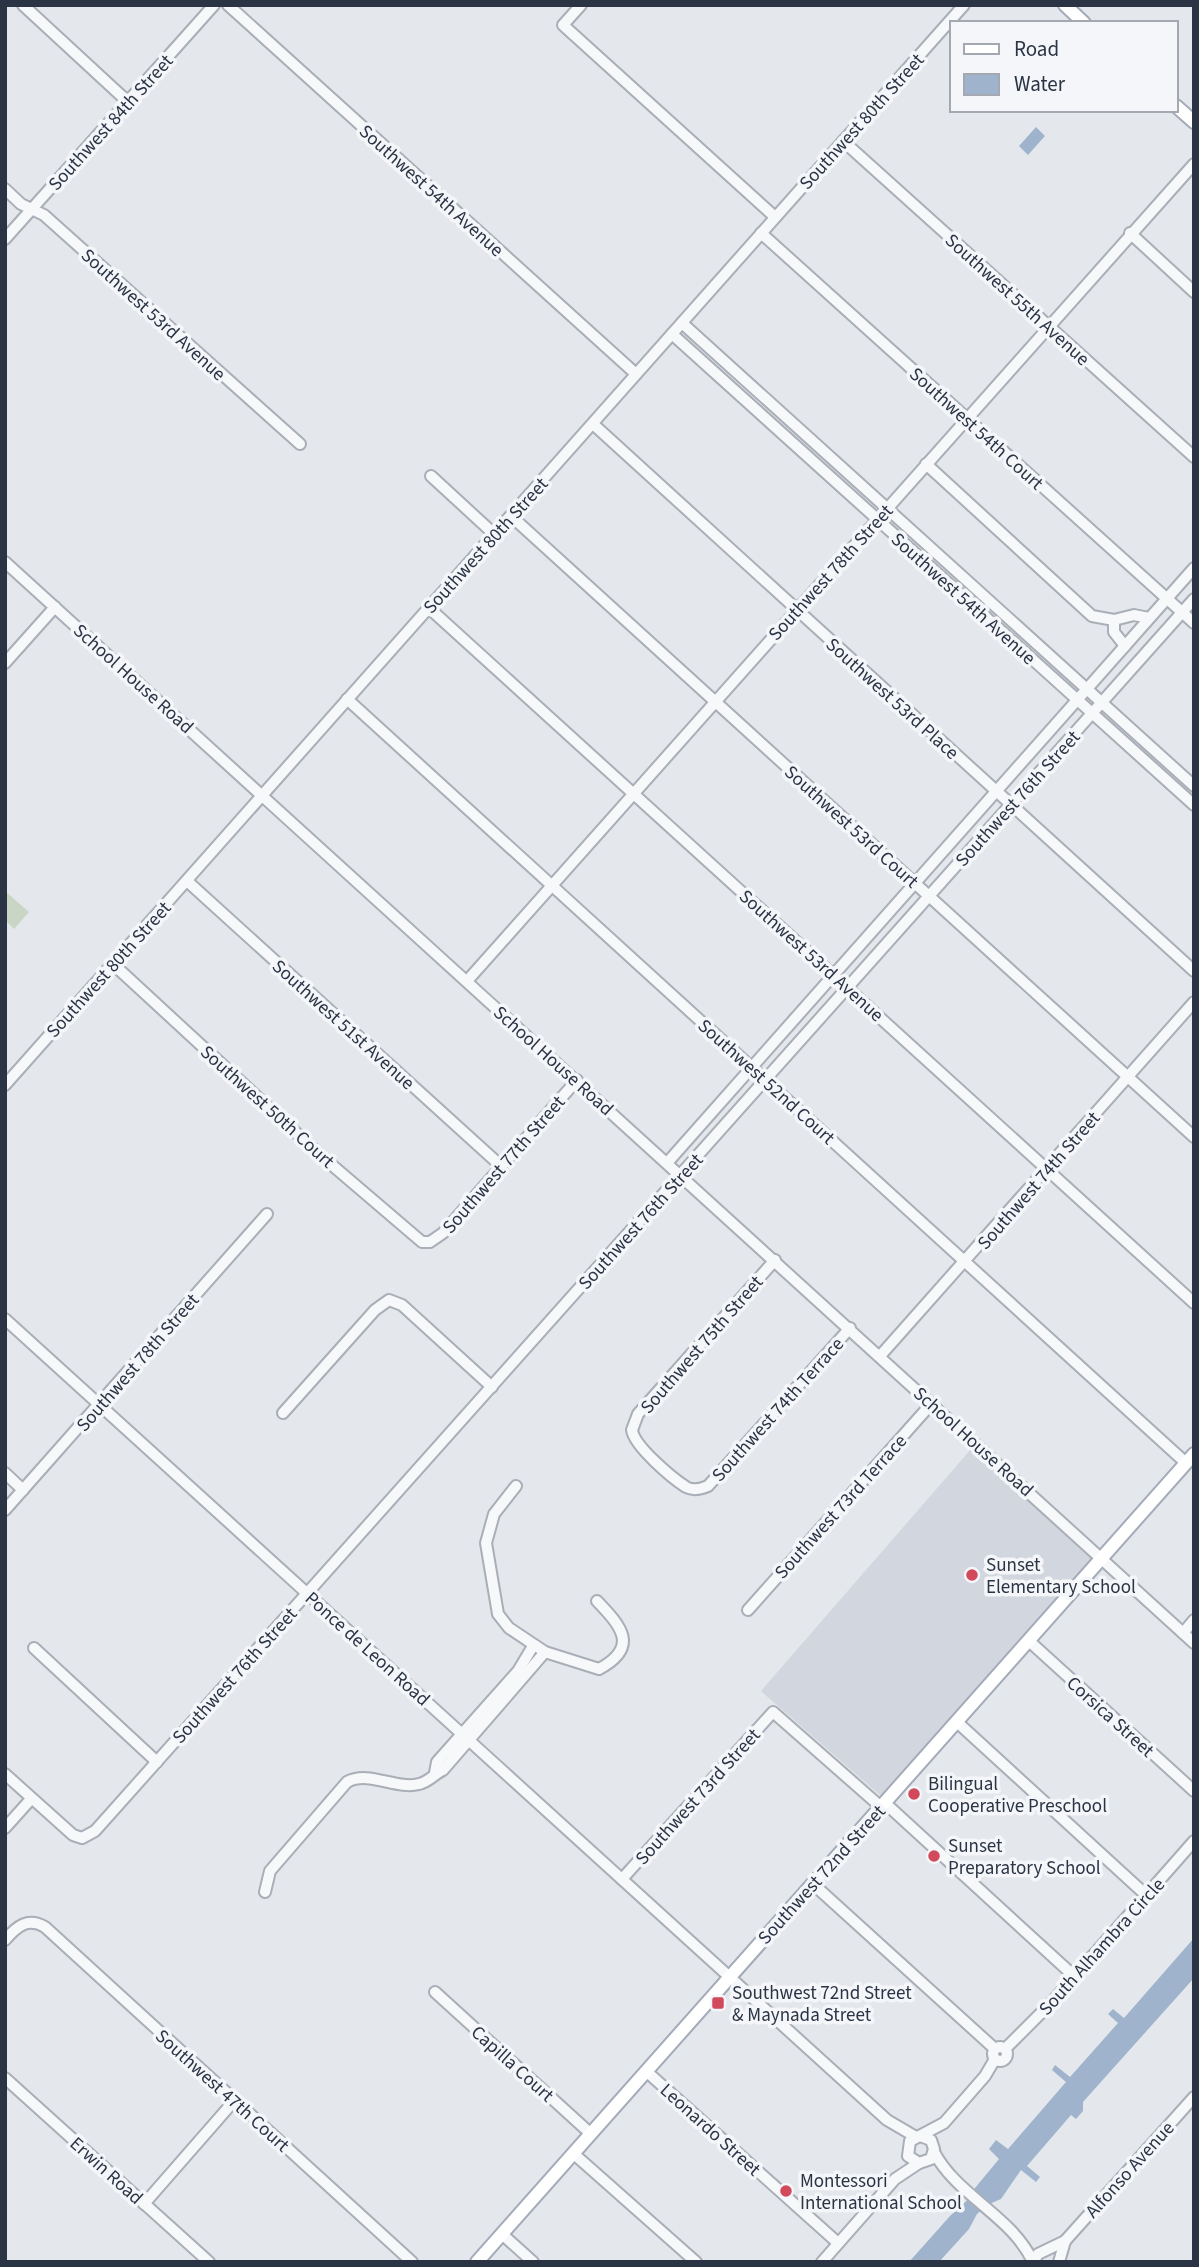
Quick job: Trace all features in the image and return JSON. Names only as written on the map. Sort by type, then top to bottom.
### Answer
[{"type":"main road","points":[[1065,5],[1082,21]]},
{"type":"main road","points":[[1178,108],[1194,122]]},
{"type":"main road","name":"Southwest 72nd Street","points":[[477,2262],[1190,1459]]},
{"type":"street","points":[[23,5],[128,102]]},
{"type":"street","name":"Southwest 84th Street","points":[[5,239],[214,5]]},
{"type":"street","name":"Southwest 54th Avenue","points":[[228,5],[636,374]]},
{"type":"street","points":[[582,5],[563,25],[775,217]]},
{"type":"street","name":"Southwest 80th Street","points":[[5,1085],[964,5]]},
{"type":"street","name":"Southwest 55th Avenue","points":[[843,141],[1194,457]]},
{"type":"street","name":"Southwest 78th Street","points":[[467,981],[1194,164]]},
{"type":"street","name":"Southwest 53rd Avenue","points":[[5,189],[44,215],[300,444]]},
{"type":"street","name":"Southwest 54th Court","points":[[761,233],[1194,623]]},
{"type":"street","points":[[1130,233],[1194,292]]},
{"type":"street","name":"Southwest 54th Avenue","points":[[682,323],[1194,786]]},
{"type":"street","name":"Southwest 54th Avenue","points":[[672,334],[1194,805]]},
{"type":"street","name":"Southwest 53rd Place","points":[[593,424],[1194,971]]},
{"type":"street","points":[[926,464],[1092,615],[1114,620],[1134,615],[1149,618]]},
{"type":"street","points":[[431,476],[495,534]]},
{"type":"street","name":"Southwest 53rd Court","points":[[511,516],[1194,1137]]},
{"type":"street","name":"School House Road","points":[[5,562],[1194,1643]]},
{"type":"street","name":"Southwest 76th Street","points":[[667,1163],[1194,568]]},
{"type":"street","name":"Southwest 76th Street","points":[[31,1799],[69,1832],[82,1838],[95,1831],[767,1081],[1194,599]]},
{"type":"street","points":[[5,663],[55,607]]},
{"type":"street","name":"Southwest 53rd Avenue","points":[[429,608],[1194,1303]]},
{"type":"street","points":[[1114,620],[1114,632],[1125,646]]},
{"type":"street","name":"Southwest 52nd Court","points":[[347,699],[966,1262],[1190,1459]]},
{"type":"street","name":"Southwest 51st Avenue","points":[[187,881],[501,1166]]},
{"type":"street","name":"Southwest 50th Court","points":[[113,964],[319,1154],[414,1238],[426,1243]]},
{"type":"street","name":"Southwest 74th Street","points":[[880,1356],[1194,1002]]},
{"type":"street","name":"Southwest 77th Street","points":[[426,1243],[443,1233],[577,1080]]},
{"type":"street","name":"Southwest 78th Street","points":[[5,1510],[267,1214]]},
{"type":"street","name":"Southwest 75th Street","points":[[703,1488],[686,1487],[640,1447],[632,1430],[643,1409],[775,1260]]},
{"type":"street","points":[[283,1413],[375,1310],[389,1300],[402,1305],[492,1387]]},
{"type":"street","name":"Ponce de Leon Road","points":[[5,1319],[887,2120]]},
{"type":"street","name":"Southwest 74th Terrace","points":[[703,1488],[720,1474],[850,1328]]},
{"type":"street","name":"Southwest 73rd Terrace","points":[[748,1610],[932,1403]]},
{"type":"street","points":[[5,1473],[23,1490]]},
{"type":"street","points":[[516,1486],[496,1509],[489,1527],[486,1550],[500,1618],[533,1646],[596,1670],[617,1654],[623,1643],[624,1632],[597,1601]]},
{"type":"street","points":[[1183,1633],[1194,1620]]},
{"type":"street","name":"Corsica Street","points":[[1029,1641],[1194,1791]]},
{"type":"street","points":[[517,1678],[533,1646]]},
{"type":"street","points":[[34,1648],[158,1762]]},
{"type":"street","points":[[265,1892],[270,1871],[347,1782],[362,1778],[416,1785],[425,1782],[443,1770],[466,1737],[499,1698],[545,1652]]},
{"type":"street","name":"Southwest 73rd Street","points":[[622,1879],[773,1712],[883,1805]]},
{"type":"street","points":[[957,1722],[1146,1895]]},
{"type":"street","points":[[5,1774],[31,1799],[5,1828]]},
{"type":"street","points":[[883,1805],[1074,1976]]},
{"type":"street","name":"South Alhambra Circle","points":[[934,2149],[944,2123],[985,2076],[999,2052],[1074,1976],[1194,1841]]},
{"type":"street","points":[[813,1884],[999,2052]]},
{"type":"street","name":"Southwest 47th Court","points":[[5,1940],[19,1926],[32,1922],[48,1929],[412,2262]]},
{"type":"street","name":"Capilla Court","points":[[435,1992],[591,2134]]},
{"type":"street","name":"Leonardo Street","points":[[646,2071],[838,2243]]},
{"type":"street","name":"Erwin Road","points":[[5,2078],[209,2262]]},
{"type":"street","name":"Alfonso Avenue","points":[[1033,2262],[1044,2251],[1065,2241],[1194,2097]]},
{"type":"street","points":[[144,2204],[234,2101]]},
{"type":"street","points":[[887,2120],[918,2136],[928,2138],[948,2175]]},
{"type":"street","points":[[887,2120],[911,2160],[948,2175],[1022,2242],[1033,2262]]},
{"type":"street","name":"South Alhambra Circle","points":[[918,2136],[944,2123]]},
{"type":"street","points":[[895,2179],[907,2150],[918,2136]]},
{"type":"street","points":[[822,2262],[895,2179],[922,2163],[934,2149]]},
{"type":"street","points":[[573,2154],[696,2262]]},
{"type":"street","points":[[502,2234],[533,2262]]},
{"type":"street","name":"Alfonso Avenue","points":[[1059,2261],[1065,2241]]},
{"type":"street","points":[[1022,2242],[1054,2253],[1059,2261]]},
{"type":"shaded area","points":[[972,1448],[1092,1558],[881,1796],[761,1691]]},
{"type":"green space","points":[[5,891],[29,912],[14,929],[5,920]]},
{"type":"water","points":[[1036,127],[1045,136],[1028,155],[1019,146]]},
{"type":"water","points":[[1194,1938],[1194,1978],[1083,2102],[1083,2111],[1076,2119],[1071,2115],[1027,2166],[1040,2177],[1036,2182],[1021,2170],[1001,2199],[987,2205],[977,2214],[969,2229],[939,2262],[909,2262],[950,2216],[974,2194],[975,2188],[999,2159],[989,2149],[996,2140],[1008,2149],[1066,2082],[1052,2070],[1055,2065],[1070,2077],[1118,2023],[1108,2014],[1113,2009],[1124,2018]]},
{"type":"place","name":"Sunset Elementary School","points":[[972,1575]]},
{"type":"place","name":"Bilingual Cooperative Preschool","points":[[914,1794]]},
{"type":"place","name":"Sunset Preparatory School","points":[[934,1856]]},
{"type":"place","name":"Southwest 72nd Street & Maynada Street","points":[[718,2003]]},
{"type":"place","name":"Montessori International School","points":[[786,2191]]}]
